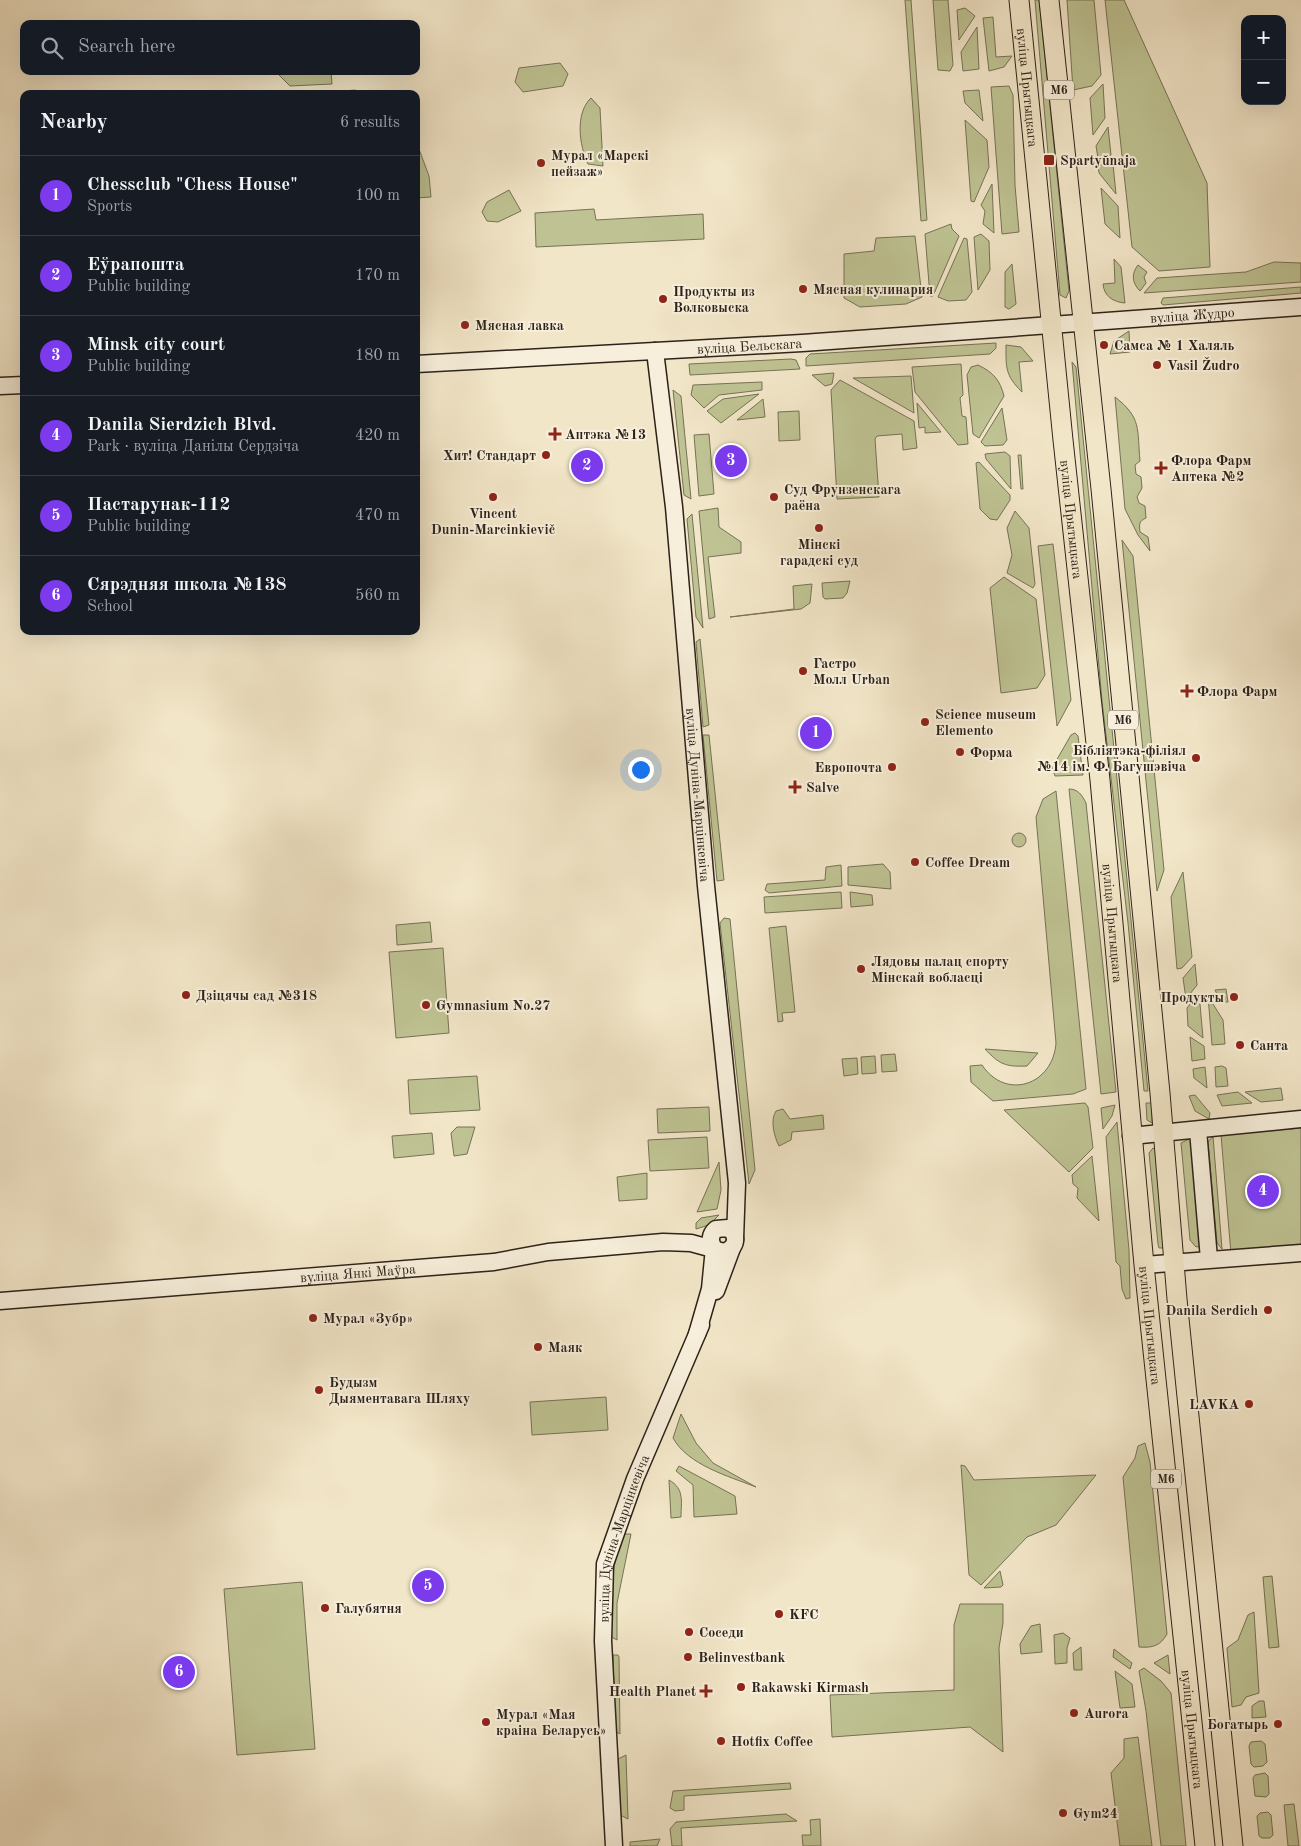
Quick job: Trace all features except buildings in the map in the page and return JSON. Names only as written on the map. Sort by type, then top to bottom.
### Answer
[{"type":"main road","name":"вуліца Прытыцкага","points":[[1018,0],[1100,780],[1131,1136],[1205,1846]]},
{"type":"main road","name":"вуліца Прытыцкага","points":[[1049,0],[1102,499],[1233,1846]]},
{"type":"street","name":"вуліца Жудро","points":[[1082,324],[1301,307]]},
{"type":"street","name":"вуліца Бельскага","points":[[420,364],[1082,324]]},
{"type":"street","name":"вуліца Дуніна-Марцінкевіча","points":[[614,1846],[604,1641],[605,1564],[635,1479],[718,1286],[733,1244],[737,1183],[706,886],[674,506],[655,351]]},
{"type":"street","points":[[0,386],[20,385]]},
{"type":"street","points":[[1131,1136],[1301,1119]]},
{"type":"street","points":[[1198,1130],[1209,1260]]},
{"type":"street","points":[[697,1334],[710,1290],[714,1248],[710,1238],[726,1217],[733,1202],[737,1183]]},
{"type":"street","points":[[663,1242],[716,1229],[728,1228],[733,1233],[733,1244],[724,1252],[714,1248]]},
{"type":"street","name":"вуліца Янкі Маўра","points":[[0,1301],[494,1262],[548,1252],[663,1242],[691,1243],[714,1248]]},
{"type":"street","points":[[1144,1265],[1301,1253]]},
{"type":"green space","points":[[905,0],[911,0],[927,220],[921,221]]},
{"type":"green space","points":[[933,0],[948,0],[953,65],[950,71],[938,70]]},
{"type":"green space","points":[[1035,0],[1039,0],[1069,291],[1066,298],[1060,295]]},
{"type":"green space","points":[[1067,0],[1094,0],[1101,75],[1092,86],[1073,90]]},
{"type":"green space","points":[[1105,0],[1124,0],[1207,183],[1210,267],[1159,271],[1132,247]]},
{"type":"green space","points":[[965,8],[975,16],[959,40],[957,10]]},
{"type":"green space","points":[[993,17],[996,57],[1012,56],[1004,67],[989,71],[983,18]]},
{"type":"green space","points":[[977,27],[979,69],[963,71],[961,52]]},
{"type":"green space","points":[[560,63],[568,74],[563,86],[523,92],[515,82],[519,68]]},
{"type":"green space","points":[[279,75],[331,75],[332,84],[290,86]]},
{"type":"green space","points":[[1103,84],[1105,118],[1093,135],[1090,98]]},
{"type":"green space","points":[[1009,86],[1013,95],[1015,185],[1019,232],[1002,234],[991,87]]},
{"type":"green space","points":[[979,90],[983,121],[965,103],[963,91]]},
{"type":"green space","points":[[591,98],[600,108],[603,166],[588,164],[582,148],[581,120],[586,104]]},
{"type":"green space","points":[[965,120],[987,140],[989,167],[974,202],[971,201]]},
{"type":"green space","points":[[1108,127],[1111,155],[1098,158],[1096,146]]},
{"type":"green space","points":[[420,152],[429,176],[431,197],[420,198]]},
{"type":"green space","points":[[1113,164],[1116,194],[1099,173],[1098,165]]},
{"type":"green space","points":[[992,184],[994,233],[983,224],[985,211],[981,205]]},
{"type":"green space","points":[[1101,188],[1118,206],[1120,238],[1105,224]]},
{"type":"green space","points":[[509,190],[521,211],[498,222],[487,221],[482,212],[487,202]]},
{"type":"green space","points":[[594,209],[596,220],[703,214],[704,239],[536,247],[535,213]]},
{"type":"green space","points":[[951,224],[952,229],[959,236],[933,296],[930,296],[925,234]]},
{"type":"green space","points":[[981,234],[989,241],[990,270],[978,290],[974,237]]},
{"type":"green space","points":[[915,236],[922,297],[906,304],[860,307],[844,298],[844,254],[874,251],[876,238]]},
{"type":"green space","points":[[964,238],[967,239],[972,292],[966,300],[948,301],[938,297]]},
{"type":"green space","points":[[1114,259],[1121,267],[1125,303],[1110,298],[1105,292],[1103,284],[1115,283]]},
{"type":"green space","points":[[1274,262],[1301,263],[1301,282],[1144,293],[1157,278],[1246,272]]},
{"type":"green space","points":[[1012,264],[1016,304],[1009,309],[1005,307],[1005,272]]},
{"type":"green space","points":[[1138,265],[1147,272],[1144,277],[1146,283],[1140,291],[1135,285],[1133,278]]},
{"type":"green space","points":[[1301,287],[1301,293],[1163,305],[1161,303],[1163,298]]},
{"type":"green space","points":[[1129,331],[1130,352],[1110,354],[1114,341]]},
{"type":"green space","points":[[996,343],[996,348],[990,354],[806,366],[806,358],[810,354]]},
{"type":"green space","points":[[1006,345],[1021,347],[1033,361],[1019,362],[1022,392],[1009,376]]},
{"type":"green space","points":[[796,360],[800,369],[690,375],[689,364]]},
{"type":"green space","points":[[1072,362],[1076,367],[1148,1091],[1144,1091],[1128,923],[1102,701]]},
{"type":"green space","points":[[961,364],[963,395],[960,398],[962,416],[966,417],[968,444],[958,445],[915,392],[912,367]]},
{"type":"green space","points":[[978,365],[995,377],[1004,396],[979,438],[973,434],[967,375],[971,367]]},
{"type":"green space","points":[[834,373],[832,384],[825,386],[812,375]]},
{"type":"green space","points":[[911,376],[914,413],[853,378]]},
{"type":"green space","points":[[840,380],[914,421],[917,448],[903,450],[902,434],[877,436],[875,439],[879,497],[837,499],[831,390]]},
{"type":"green space","points":[[762,382],[762,390],[719,395],[704,408],[691,395],[693,385]]},
{"type":"green space","points":[[673,390],[681,396],[691,499],[684,495]]},
{"type":"green space","points":[[759,394],[721,423],[707,411],[723,399]]},
{"type":"green space","points":[[1115,397],[1130,411],[1138,432],[1140,461],[1135,465],[1136,474],[1141,477],[1142,488],[1137,497],[1139,503],[1145,506],[1146,518],[1141,522],[1140,532],[1148,537],[1150,551],[1138,535],[1125,509]]},
{"type":"green space","points":[[763,399],[765,417],[737,420]]},
{"type":"green space","points":[[917,403],[941,432],[925,433],[925,427],[919,428]]},
{"type":"green space","points":[[1002,408],[1007,440],[1003,445],[985,446],[981,442]]},
{"type":"green space","points":[[799,411],[800,440],[779,441],[778,412]]},
{"type":"green space","points":[[709,434],[714,494],[699,496],[694,435]]},
{"type":"green space","points":[[1005,452],[1010,456],[1011,489],[986,459],[985,454]]},
{"type":"green space","points":[[1018,455],[1021,455],[1023,489],[1021,489]]},
{"type":"green space","points":[[979,462],[1010,495],[1010,500],[997,520],[990,519],[980,509],[976,463]]},
{"type":"green space","points":[[718,508],[719,527],[741,542],[741,553],[708,557],[715,617],[709,619],[699,511]]},
{"type":"green space","points":[[1015,511],[1029,528],[1035,584],[1033,588],[1007,573],[1012,555],[1007,528]]},
{"type":"green space","points":[[692,514],[703,628],[696,617],[687,519]]},
{"type":"green space","points":[[1122,540],[1133,556],[1164,870],[1157,891]]},
{"type":"green space","points":[[1053,544],[1071,700],[1057,726],[1038,546]]},
{"type":"green space","points":[[1004,577],[1036,599],[1045,675],[1037,688],[1001,693],[990,588]]},
{"type":"green space","points":[[850,581],[847,593],[843,598],[825,599],[823,597],[822,583]]},
{"type":"green space","points":[[812,584],[810,603],[801,609],[730,617],[794,609],[793,586]]},
{"type":"green space","points":[[700,639],[709,725],[703,727],[696,642]]},
{"type":"green space","points":[[1075,733],[1078,736],[1083,775],[1055,776],[1052,768],[1071,735]]},
{"type":"green space","points":[[703,735],[709,735],[724,880],[717,881]]},
{"type":"green space","points":[[1069,789],[1079,793],[1086,803],[1116,1092],[1101,1094]]},
{"type":"green space","points":[[1056,791],[1086,1089],[1073,1094],[993,1101],[971,1082],[970,1066],[982,1065],[992,1076],[1003,1083],[1015,1085],[1027,1083],[1038,1078],[1047,1069],[1053,1057],[1056,1043],[1036,817],[1043,799]]},
{"type":"green space","points":[[1019,833],[1024,835],[1026,840],[1024,845],[1019,847],[1014,845],[1012,840],[1014,835]]},
{"type":"green space","points":[[883,864],[890,872],[891,889],[848,885],[848,867]]},
{"type":"green space","points":[[841,865],[842,886],[769,893],[765,890],[767,884],[825,880],[826,867]]},
{"type":"green space","points":[[1183,872],[1192,957],[1182,968],[1177,969],[1171,897]]},
{"type":"green space","points":[[841,892],[842,908],[765,913],[764,897]]},
{"type":"green space","points":[[850,892],[872,895],[873,905],[851,907]]},
{"type":"green space","points":[[724,918],[730,919],[755,1170],[749,1184],[720,923]]},
{"type":"green space","points":[[430,922],[432,942],[397,945],[396,925]]},
{"type":"green space","points":[[786,926],[795,1012],[782,1013],[783,1021],[778,1022],[769,928]]},
{"type":"green space","points":[[443,948],[449,1033],[396,1038],[389,952]]},
{"type":"green space","points":[[1195,964],[1197,985],[1186,999],[1183,978]]},
{"type":"green space","points":[[1226,989],[1228,1002],[1221,1002],[1215,990]]},
{"type":"green space","points":[[1199,993],[1203,1038],[1188,1026],[1187,1008]]},
{"type":"green space","points":[[1208,996],[1223,1020],[1225,1044],[1212,1045]]},
{"type":"green space","points":[[1190,1037],[1204,1046],[1205,1059],[1192,1061]]},
{"type":"green space","points":[[985,1049],[1038,1053],[1027,1066],[1013,1066],[1003,1064]]},
{"type":"green space","points":[[895,1054],[897,1071],[882,1072],[881,1055]]},
{"type":"green space","points":[[875,1056],[876,1073],[862,1074],[861,1057]]},
{"type":"green space","points":[[857,1058],[858,1074],[844,1076],[842,1059]]},
{"type":"green space","points":[[1222,1066],[1226,1068],[1228,1086],[1216,1087],[1215,1067]]},
{"type":"green space","points":[[1205,1067],[1207,1088],[1194,1078],[1193,1069]]},
{"type":"green space","points":[[477,1076],[480,1110],[410,1114],[408,1080]]},
{"type":"green space","points":[[1281,1088],[1283,1100],[1261,1102],[1245,1092]]},
{"type":"green space","points":[[1238,1092],[1252,1103],[1222,1106],[1217,1095]]},
{"type":"green space","points":[[1195,1095],[1210,1113],[1209,1119],[1195,1111],[1189,1096]]},
{"type":"green space","points":[[1085,1103],[1088,1107],[1093,1148],[1069,1172],[1004,1110]]},
{"type":"green space","points":[[1146,1103],[1152,1103],[1152,1123],[1147,1120]]},
{"type":"green space","points":[[1115,1105],[1112,1116],[1103,1129],[1101,1108]]},
{"type":"green space","points":[[709,1107],[710,1131],[658,1133],[657,1109]]},
{"type":"green space","points":[[783,1109],[790,1119],[823,1115],[824,1129],[792,1132],[791,1140],[779,1146],[774,1133],[773,1119],[776,1111]]},
{"type":"green space","points":[[1117,1122],[1129,1250],[1130,1298],[1126,1299],[1122,1289],[1120,1266],[1116,1262],[1106,1137]]},
{"type":"green space","points":[[457,1127],[475,1127],[467,1154],[454,1156],[451,1133]]},
{"type":"green space","points":[[1301,1128],[1301,1248],[1231,1254],[1221,1135]]},
{"type":"green space","points":[[432,1133],[434,1154],[394,1158],[392,1136]]},
{"type":"green space","points":[[1213,1136],[1222,1249],[1217,1243],[1208,1142]]},
{"type":"green space","points":[[707,1137],[709,1168],[650,1171],[648,1140]]},
{"type":"green space","points":[[1193,1137],[1202,1246],[1196,1247],[1190,1240],[1181,1143]]},
{"type":"green space","points":[[1153,1148],[1156,1150],[1164,1248],[1159,1248],[1158,1244],[1149,1153]]},
{"type":"green space","points":[[1092,1156],[1099,1221],[1077,1198],[1078,1188],[1073,1184],[1072,1175]]},
{"type":"green space","points":[[719,1162],[721,1190],[717,1209],[697,1212]]},
{"type":"green space","points":[[647,1173],[647,1199],[619,1201],[617,1177]]},
{"type":"green space","points":[[719,1215],[709,1225],[696,1229],[696,1223],[701,1218]]},
{"type":"green space","points":[[606,1397],[608,1430],[532,1435],[530,1402]]},
{"type":"green space","points":[[681,1414],[696,1443],[713,1463],[756,1487],[721,1474],[688,1456],[673,1438]]},
{"type":"green space","points":[[1145,1443],[1150,1462],[1167,1634],[1159,1644],[1139,1647],[1123,1477],[1135,1458],[1138,1446]]},
{"type":"green space","points":[[961,1465],[965,1466],[974,1480],[1096,1475],[1056,1525],[1027,1537],[981,1585],[969,1575]]},
{"type":"green space","points":[[679,1466],[735,1496],[737,1514],[694,1517],[693,1485],[676,1471]]},
{"type":"green space","points":[[669,1480],[678,1487],[680,1492],[681,1517],[671,1518]]},
{"type":"green space","points":[[622,1534],[631,1534],[617,1603],[617,1640],[608,1635],[612,1575]]},
{"type":"green space","points":[[1000,1571],[1003,1585],[1001,1587],[984,1588]]},
{"type":"green space","points":[[1272,1576],[1279,1647],[1269,1648],[1263,1577]]},
{"type":"green space","points":[[302,1582],[315,1749],[237,1755],[224,1589]]},
{"type":"green space","points":[[960,1604],[1003,1604],[1003,1623],[999,1648],[1003,1752],[970,1727],[832,1737],[830,1695],[954,1690],[954,1625]]},
{"type":"green space","points":[[1254,1612],[1259,1693],[1246,1697],[1241,1705],[1232,1707],[1227,1648],[1238,1640],[1248,1615]]},
{"type":"green space","points":[[1040,1624],[1042,1652],[1021,1654],[1020,1644],[1031,1626]]},
{"type":"green space","points":[[1063,1633],[1070,1638],[1067,1648],[1067,1663],[1055,1664],[1054,1635]]},
{"type":"green space","points":[[1081,1647],[1082,1670],[1074,1670],[1073,1653]]},
{"type":"green space","points":[[1114,1649],[1132,1663],[1130,1669],[1113,1657]]},
{"type":"green space","points":[[613,1655],[618,1655],[619,1657],[620,1734],[615,1731]]},
{"type":"green space","points":[[1168,1655],[1170,1674],[1154,1663]]},
{"type":"green space","points":[[1144,1668],[1161,1681],[1171,1693],[1186,1846],[1161,1846],[1146,1711],[1139,1671]]},
{"type":"green space","points":[[1115,1671],[1132,1684],[1135,1707],[1120,1708]]},
{"type":"green space","points":[[1259,1701],[1264,1701],[1266,1717],[1252,1718],[1252,1706]]},
{"type":"green space","points":[[1138,1737],[1152,1846],[1120,1846],[1111,1773],[1124,1758],[1124,1739]]},
{"type":"green space","points":[[1261,1741],[1265,1744],[1267,1762],[1263,1766],[1254,1767],[1251,1764],[1249,1746],[1251,1742]]},
{"type":"green space","points":[[626,1755],[628,1819],[620,1815],[618,1759]]},
{"type":"green space","points":[[1265,1773],[1268,1776],[1269,1794],[1266,1797],[1255,1796],[1253,1778],[1255,1775]]},
{"type":"green space","points":[[790,1783],[791,1789],[684,1796],[684,1810],[675,1811],[670,1808],[673,1791]]},
{"type":"green space","points":[[1294,1804],[1299,1846],[1288,1846],[1284,1805]]},
{"type":"green space","points":[[1268,1812],[1271,1815],[1273,1835],[1270,1838],[1262,1838],[1259,1836],[1257,1816],[1260,1813]]},
{"type":"green space","points":[[786,1814],[797,1821],[681,1828],[682,1846],[672,1846],[670,1829],[676,1822]]},
{"type":"green space","points":[[820,1819],[821,1846],[803,1846],[802,1835],[811,1835],[810,1820]]},
{"type":"green space","points":[[660,1839],[657,1846],[630,1846],[630,1842]]},
{"type":"place","name":"Spartyŭnaja","points":[[1049,160]]},
{"type":"place","name":"Мурал «Марскі пейзаж»","points":[[541,163]]},
{"type":"place","name":"Мясная кулинария","points":[[803,289]]},
{"type":"place","name":"Продукты из Волковыска","points":[[663,299]]},
{"type":"place","name":"Мясная лавка","points":[[465,325]]},
{"type":"place","name":"Самса № 1 Халяль","points":[[1104,345]]},
{"type":"place","name":"Vasil Žudro","points":[[1157,365]]},
{"type":"place","name":"Аптэка №13","points":[[555,434]]},
{"type":"place","name":"Хит! Стандарт","points":[[546,455]]},
{"type":"place","name":"Minsk city court","points":[[731,461]]},
{"type":"place","name":"Еўрапошта","points":[[587,466]]},
{"type":"place","name":"Флора Фарм Аптека №2","points":[[1161,468]]},
{"type":"place","name":"Vincent Dunin-Marcinkievič","points":[[493,497]]},
{"type":"place","name":"Суд Фрунзенскага раёна","points":[[774,497]]},
{"type":"place","name":"Мінскі гарадскі суд","points":[[819,528]]},
{"type":"place","name":"Гастро Молл Urban","points":[[803,671]]},
{"type":"place","name":"Флора Фарм","points":[[1187,691]]},
{"type":"place","name":"Science museum Elemento","points":[[925,722]]},
{"type":"place","name":"Chessclub \"Chess House\"","points":[[816,733]]},
{"type":"place","name":"Форма","points":[[960,752]]},
{"type":"place","name":"Бібліятэка-філіял №14 ім. Ф. Багушэвіча","points":[[1196,758]]},
{"type":"place","name":"Европочта","points":[[892,767]]},
{"type":"place","name":"Salve","points":[[795,787]]},
{"type":"place","name":"Coffee Dream","points":[[915,862]]},
{"type":"place","name":"Лядовы палац спорту Мінскай вобласці","points":[[861,969]]},
{"type":"place","name":"Дзіцячы сад №318","points":[[186,995]]},
{"type":"place","name":"Продукты","points":[[1234,997]]},
{"type":"place","name":"Gymnasium No.27","points":[[426,1005]]},
{"type":"place","name":"Санта","points":[[1240,1045]]},
{"type":"place","name":"Danila Sierdzich Blvd.","points":[[1263,1191]]},
{"type":"place","name":"Danila Serdich","points":[[1268,1310]]},
{"type":"place","name":"Мурал «Зубр»","points":[[313,1318]]},
{"type":"place","name":"Маяк","points":[[538,1347]]},
{"type":"place","name":"Будызм Дыяментавага Шляху","points":[[319,1390]]},
{"type":"place","name":"LAVKA","points":[[1249,1404]]},
{"type":"place","name":"Пастарунак-112","points":[[428,1586]]},
{"type":"place","name":"Галубятня","points":[[325,1608]]},
{"type":"place","name":"KFC","points":[[779,1614]]},
{"type":"place","name":"Соседи","points":[[689,1632]]},
{"type":"place","name":"Belinvestbank","points":[[688,1657]]},
{"type":"place","name":"Сярэдняя школа №138","points":[[179,1672]]},
{"type":"place","name":"Rakawski Kirmash","points":[[741,1687]]},
{"type":"place","name":"Health Planet","points":[[706,1691]]},
{"type":"place","name":"Aurora","points":[[1074,1713]]},
{"type":"place","name":"Мурал «Мая краіна Беларусь»","points":[[486,1722]]},
{"type":"place","name":"Богатырь","points":[[1278,1724]]},
{"type":"place","name":"Hotfix Coffee","points":[[721,1741]]},
{"type":"place","name":"Gym24","points":[[1063,1813]]}]
